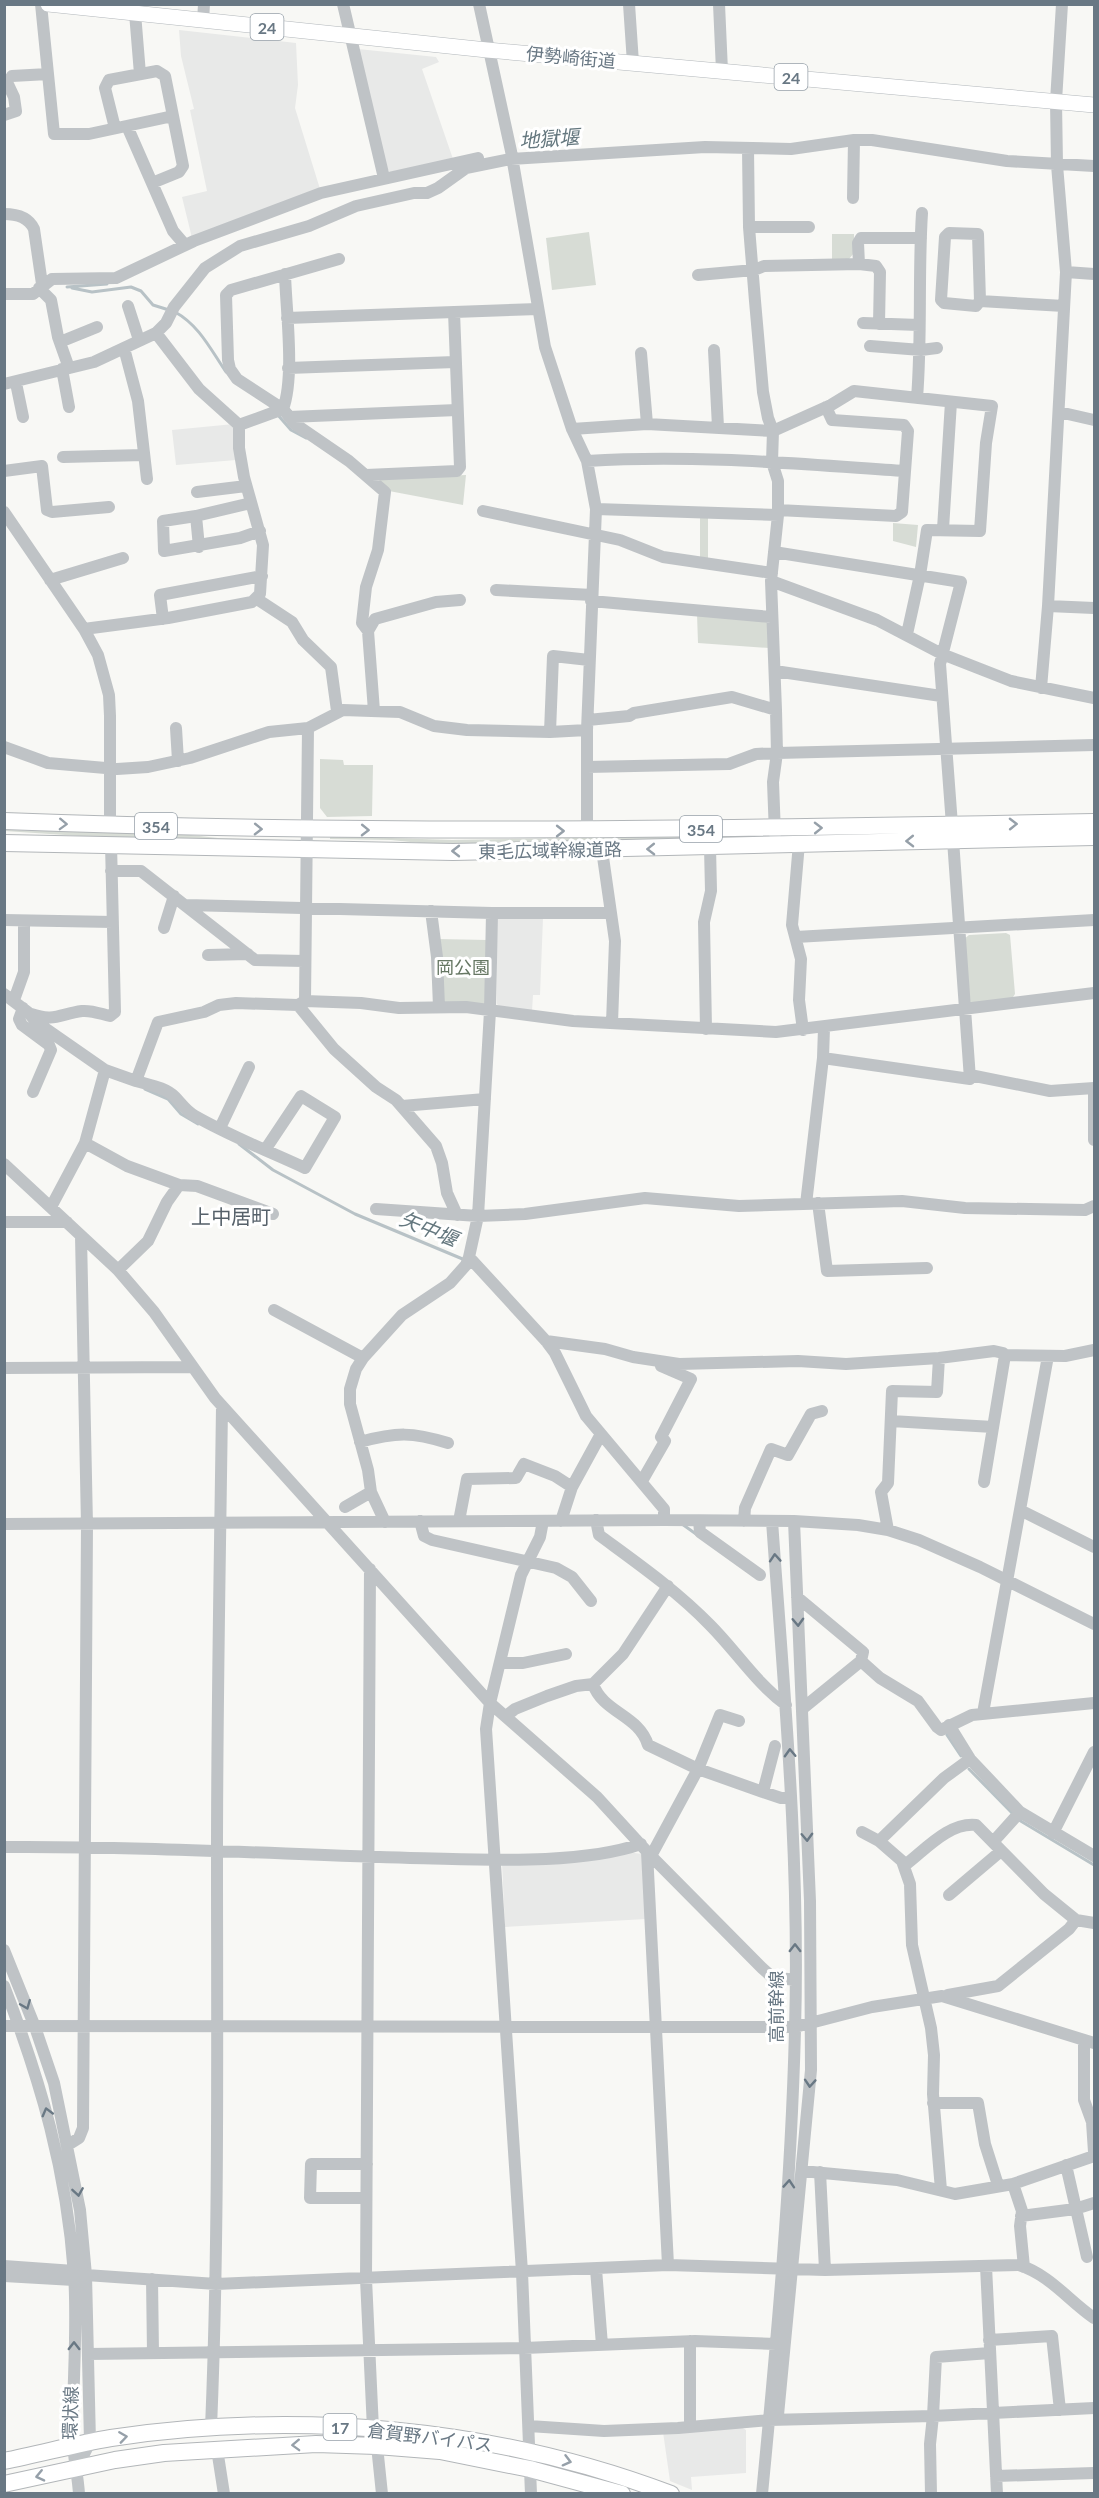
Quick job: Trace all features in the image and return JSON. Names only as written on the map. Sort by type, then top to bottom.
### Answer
[{"type":"highway","name":"東毛広域幹線道路","points":[[4,821],[307,830],[587,831],[775,837],[952,832],[1095,837]]},
{"type":"highway","name":"東毛広域幹線道路","points":[[4,843],[453,852],[602,850],[710,847],[775,837],[799,843],[1095,822]]},
{"type":"highway","name":"倉賀野バイパス","points":[[4,2461],[90,2442],[161,2432],[315,2425],[373,2428],[530,2450],[671,2493]]},
{"type":"highway","name":"倉賀野バイパス","points":[[4,2484],[77,2468],[164,2453],[316,2444],[440,2451],[530,2469],[622,2493]]},
{"type":"main road","name":"伊勢崎街道","points":[[48,4],[487,50],[1095,105]]},
{"type":"street","points":[[41,4],[54,134],[89,134],[173,116]]},
{"type":"street","points":[[203,21],[204,4]]},
{"type":"street","points":[[342,4],[384,178]]},
{"type":"street","points":[[479,4],[511,155],[545,347],[572,429],[587,461],[596,509],[587,725],[587,831]]},
{"type":"street","points":[[629,4],[633,63]]},
{"type":"street","points":[[719,4],[722,71]]},
{"type":"street","points":[[1041,688],[1048,606],[1066,272],[1057,165],[1056,101],[1062,4]]},
{"type":"street","points":[[135,13],[140,74]]},
{"type":"street","points":[[152,183],[179,172],[183,166],[165,76],[157,71],[109,80],[105,88],[121,127],[152,183],[173,231],[185,245]]},
{"type":"street","points":[[4,115],[16,111],[9,78],[48,74]]},
{"type":"street","points":[[853,198],[854,140]]},
{"type":"street","points":[[4,294],[33,294],[52,279],[116,278],[185,245],[301,200],[384,178],[511,155],[705,147],[791,149],[854,140],[872,140],[1007,161],[1095,166]]},
{"type":"street","points":[[748,149],[749,227],[763,392],[773,431],[772,462],[778,481],[771,617],[777,753],[773,782],[775,837]]},
{"type":"street","points":[[23,417],[10,383],[94,362],[156,333],[166,323],[174,307],[204,268],[240,246],[309,226],[356,206],[414,193],[427,193],[466,168],[511,155]]},
{"type":"street","points":[[917,398],[921,350],[919,325],[922,213]]},
{"type":"street","points":[[4,214],[18,215],[31,222],[34,229],[41,286],[51,300],[65,369],[69,407]]},
{"type":"street","points":[[749,227],[809,227]]},
{"type":"street","points":[[949,233],[978,234],[980,301],[976,306],[944,303],[941,300],[945,237],[949,233]]},
{"type":"street","points":[[859,264],[858,243],[861,238],[921,238]]},
{"type":"street","points":[[339,259],[231,290],[226,295],[230,369],[237,379],[286,413],[294,424],[366,475],[385,492],[378,550],[366,587],[362,623],[368,631],[374,711]]},
{"type":"street","points":[[698,275],[754,270],[764,266],[859,264],[876,266],[879,272],[879,324]]},
{"type":"street","points":[[1066,272],[1095,274]]},
{"type":"street","points":[[285,274],[288,368],[286,413]]},
{"type":"street","points":[[980,301],[1064,306]]},
{"type":"street","points":[[128,306],[140,340]]},
{"type":"street","points":[[286,318],[538,309]]},
{"type":"street","points":[[366,475],[457,471],[460,467],[454,312]]},
{"type":"street","points":[[863,323],[919,325]]},
{"type":"street","points":[[60,342],[97,327]]},
{"type":"street","points":[[84,629],[163,619],[252,602],[260,594],[263,545],[246,486],[239,448],[239,425],[199,389],[156,333]]},
{"type":"street","points":[[870,346],[921,350],[937,348]]},
{"type":"street","points":[[124,348],[138,401],[147,479]]},
{"type":"street","points":[[714,350],[718,427]]},
{"type":"street","points":[[641,353],[647,424]]},
{"type":"street","points":[[288,368],[455,362]]},
{"type":"street","points":[[572,429],[647,424],[773,431],[826,407],[854,391],[992,406],[986,442],[980,531],[927,530],[907,634]]},
{"type":"street","points":[[943,529],[951,402]]},
{"type":"street","points":[[596,509],[896,516],[902,512],[908,431],[904,425],[832,420],[826,407]]},
{"type":"street","points":[[239,425],[286,413],[457,411]]},
{"type":"street","points":[[1059,412],[1095,420]]},
{"type":"street","points":[[63,457],[144,455]]},
{"type":"street","points":[[587,461],[639,457],[772,462],[904,471]]},
{"type":"street","points":[[4,471],[42,466],[47,510],[51,512],[109,507]]},
{"type":"street","points":[[197,492],[246,486]]},
{"type":"street","points":[[251,503],[196,516],[162,521],[164,551],[199,547],[260,531]]},
{"type":"street","points":[[483,511],[620,540],[663,557],[772,577],[877,620],[942,654],[1011,681],[1095,698]]},
{"type":"street","points":[[4,512],[84,629],[98,655],[109,695],[110,825]]},
{"type":"street","points":[[196,516],[199,547]]},
{"type":"street","points":[[774,552],[962,582],[940,664],[970,1079],[823,1058]]},
{"type":"street","points":[[50,580],[123,558]]},
{"type":"street","points":[[163,619],[160,594],[262,576]]},
{"type":"street","points":[[496,590],[771,617]]},
{"type":"street","points":[[257,599],[291,622],[303,640],[331,667],[337,711]]},
{"type":"street","points":[[368,631],[375,619],[436,602],[460,600]]},
{"type":"street","points":[[1048,606],[1095,608]]},
{"type":"street","points":[[550,732],[553,656],[589,660]]},
{"type":"street","points":[[775,672],[941,696]]},
{"type":"street","points":[[4,747],[48,763],[111,768],[148,767],[178,761],[269,732],[308,728],[337,711],[400,711],[434,726],[466,730],[550,732],[629,716],[633,713],[732,697],[776,710]]},
{"type":"street","points":[[176,728],[178,761]]},
{"type":"street","points":[[308,728],[304,961],[301,1003],[334,1049],[376,1087],[402,1106],[436,1146],[442,1163],[447,1193],[457,1215]]},
{"type":"street","points":[[587,767],[729,764],[756,754],[777,753],[1095,746]]},
{"type":"street","points":[[799,843],[792,925],[801,959],[799,1000],[803,1030]]},
{"type":"street","points":[[19,1008],[54,1019],[81,1011],[110,1016],[116,1012],[111,844]]},
{"type":"street","points":[[706,1029],[704,922],[711,891],[710,847]]},
{"type":"street","points":[[602,850],[615,941],[612,1023]]},
{"type":"street","points":[[111,870],[141,871],[255,960],[304,961]]},
{"type":"street","points":[[165,928],[174,896]]},
{"type":"street","points":[[186,905],[492,913],[610,913]]},
{"type":"street","points":[[431,911],[437,957],[439,1007]]},
{"type":"street","points":[[385,1522],[371,1492],[350,1404],[350,1389],[356,1369],[363,1358],[402,1315],[450,1283],[466,1265],[469,1257],[478,1216],[490,1011],[492,913]]},
{"type":"street","points":[[4,920],[113,922]]},
{"type":"street","points":[[796,937],[1095,920]]},
{"type":"street","points":[[24,921],[24,972],[19,1008],[21,1025],[51,1050],[33,1092]]},
{"type":"street","points":[[208,955],[248,954]]},
{"type":"street","points":[[136,1081],[158,1022],[204,1012],[219,1005],[361,1003],[399,1008],[466,1006],[490,1011],[612,1023],[776,1032],[824,1028],[1095,993]]},
{"type":"street","points":[[19,1008],[104,1073],[163,1089],[173,1095],[193,1115],[266,1150],[305,1168],[335,1117],[301,1096],[266,1150]]},
{"type":"street","points":[[824,1028],[812,1203],[827,1271],[927,1268]]},
{"type":"street","points":[[220,1128],[249,1066]]},
{"type":"street","points":[[51,1207],[86,1143],[104,1073]]},
{"type":"street","points":[[970,1075],[1050,1091],[1095,1089],[1095,1140]]},
{"type":"street","points":[[402,1106],[485,1099]]},
{"type":"street","points":[[86,1143],[128,1166],[179,1185],[197,1186],[273,1214]]},
{"type":"street","points":[[4,1164],[118,1270],[154,1312],[222,1407],[490,1703],[597,1797],[646,1851],[772,1977],[795,1980]]},
{"type":"street","points":[[118,1270],[148,1241],[167,1202],[179,1185]]},
{"type":"street","points":[[376,1209],[478,1216],[553,1212],[632,1198],[739,1206],[902,1201],[965,1208],[1085,1210],[1095,1206]]},
{"type":"street","points":[[4,1222],[67,1222]]},
{"type":"street","points":[[68,2145],[79,2138],[83,2127],[87,1525],[81,1236]]},
{"type":"street","points":[[469,1257],[555,1353],[581,1410],[664,1509],[664,1520]]},
{"type":"street","points":[[274,1310],[363,1358]]},
{"type":"street","points":[[546,1341],[605,1349],[644,1359],[679,1364],[798,1361],[846,1364],[939,1358],[994,1351],[1005,1355],[1065,1356],[1095,1350]]},
{"type":"street","points":[[984,1482],[1005,1355]]},
{"type":"street","points":[[983,1713],[1048,1356]]},
{"type":"street","points":[[888,1530],[881,1492],[888,1483],[892,1391],[938,1392],[939,1358]]},
{"type":"street","points":[[642,1481],[665,1441],[661,1437],[691,1379],[644,1359]]},
{"type":"street","points":[[4,1368],[191,1366]]},
{"type":"street","points":[[211,2428],[216,2284],[219,2027],[217,1852],[222,1407]]},
{"type":"street","points":[[744,1521],[745,1508],[771,1449],[788,1455],[811,1414],[822,1411]]},
{"type":"street","points":[[891,1421],[993,1427]]},
{"type":"street","points":[[360,1442],[390,1435],[414,1434],[448,1443]]},
{"type":"street","points":[[561,1521],[572,1487],[601,1434]]},
{"type":"street","points":[[459,1521],[467,1479],[516,1478],[524,1464],[555,1476],[572,1487]]},
{"type":"street","points":[[345,1507],[371,1492]]},
{"type":"street","points":[[1020,1510],[1095,1547]]},
{"type":"street","points":[[596,1520],[599,1535],[668,1586],[711,1626],[770,1694],[786,1705]]},
{"type":"street","points":[[4,1524],[664,1520],[794,1521],[858,1525],[888,1530],[949,1553],[1095,1624]]},
{"type":"street","points":[[420,1521],[424,1536],[432,1540],[556,1568],[572,1577],[591,1601]]},
{"type":"street","points":[[531,2493],[522,2272],[486,1729],[490,1703],[521,1575],[540,1537],[543,1521]]},
{"type":"street","points":[[699,1521],[700,1532],[760,1575]]},
{"type":"street","name":"高前幹線","points":[[762,2493],[773,2420],[788,2269],[795,2027],[791,1798],[772,1521]]},
{"type":"street","name":"高前幹線","points":[[770,2493],[776,2344],[802,2171],[811,2070],[810,1901],[794,1521]]},
{"type":"street","points":[[370,1569],[366,2279],[373,2428]]},
{"type":"street","points":[[507,1716],[515,1709],[548,1696],[576,1686],[592,1684],[623,1654],[668,1586]]},
{"type":"street","points":[[797,1597],[863,1652],[861,1661],[801,1709]]},
{"type":"street","points":[[501,1663],[523,1663],[566,1654]]},
{"type":"street","points":[[861,1661],[880,1678],[918,1701],[937,1728],[941,1730],[965,1717],[983,1713],[1095,1703]]},
{"type":"street","points":[[592,1684],[607,1704],[641,1728],[648,1745],[698,1769],[781,1798],[791,1798]]},
{"type":"street","points":[[668,2265],[646,1851],[698,1769],[720,1715],[739,1721]]},
{"type":"street","points":[[949,1725],[970,1759],[1020,1812],[1095,1856]]},
{"type":"street","points":[[763,1792],[776,1746]]},
{"type":"street","points":[[1053,1833],[1095,1752]]},
{"type":"street","points":[[879,1841],[944,1778],[970,1759]]},
{"type":"street","points":[[950,1895],[997,1846],[1020,1812]]},
{"type":"street","points":[[904,1865],[945,1834],[962,1825],[976,1826],[1044,1894],[1076,1920],[1095,1923]]},
{"type":"street","points":[[862,1832],[879,1841],[904,1865],[910,1884],[912,1945],[934,2055],[933,2103],[941,2190]]},
{"type":"street","points":[[4,1847],[84,1846],[495,1860],[570,1856],[628,1848],[646,1851]]},
{"type":"street","points":[[4,2026],[795,2027],[872,2007],[998,1986],[1069,1929],[1076,1920]]},
{"type":"street","name":"環状線","points":[[4,1950],[35,2027],[54,2083],[81,2210],[73,2446],[77,2468]]},
{"type":"street","name":"環状線","points":[[4,1986],[41,2087],[57,2149],[78,2275],[88,2354],[90,2442],[77,2468]]},
{"type":"street","points":[[802,2171],[897,2180],[955,2194],[1013,2184],[1095,2154],[1092,2122],[1084,2100],[1090,2041],[942,1996]]},
{"type":"street","points":[[933,2103],[978,2103],[986,2144],[998,2185]]},
{"type":"street","points":[[366,2198],[310,2198],[311,2164],[367,2164]]},
{"type":"street","points":[[1066,2165],[1087,2257]]},
{"type":"street","points":[[820,2172],[825,2270]]},
{"type":"street","points":[[1013,2184],[1022,2211],[1020,2226],[1024,2266]]},
{"type":"street","points":[[1021,2216],[1075,2209],[1095,2203]]},
{"type":"street","points":[[4,2266],[78,2275],[216,2284],[668,2265],[825,2270],[1024,2266],[1048,2278],[1076,2306],[1095,2318]]},
{"type":"street","points":[[986,2266],[998,2493]]},
{"type":"street","points":[[596,2269],[602,2345]]},
{"type":"street","points":[[4,2276],[78,2275]]},
{"type":"street","points":[[152,2279],[153,2353]]},
{"type":"street","points":[[989,2340],[1052,2336],[1060,2410]]},
{"type":"street","points":[[690,2341],[690,2427]]},
{"type":"street","points":[[88,2354],[524,2348],[690,2341],[776,2344]]},
{"type":"street","points":[[931,2493],[930,2444],[936,2356],[990,2353]]},
{"type":"street","points":[[529,2426],[604,2431],[830,2417],[933,2416],[1095,2408]]},
{"type":"street","points":[[377,2446],[382,2493]]},
{"type":"street","points":[[217,2449],[224,2493]]},
{"type":"street","points":[[77,2468],[79,2493]]},
{"type":"street","points":[[996,2476],[1095,2474]]},
{"type":"shaded area","points":[[179,30],[296,43],[298,85],[295,108],[320,189],[192,238],[182,197],[207,191],[190,110],[194,109],[181,56]]},
{"type":"shaded area","points":[[358,49],[436,57],[439,62],[422,69],[453,159],[390,172],[387,169]]},
{"type":"shaded area","points":[[234,424],[236,460],[176,465],[172,430]]},
{"type":"shaded area","points":[[500,917],[543,918],[540,995],[533,995],[532,1011],[500,1008],[497,1004],[497,919]]},
{"type":"shaded area","points":[[627,1852],[642,1854],[646,1919],[505,1927],[502,1863]]},
{"type":"shaded area","points":[[741,2427],[746,2430],[746,2473],[691,2477],[692,2490],[670,2481],[663,2432]]},
{"type":"green space","points":[[589,232],[596,285],[552,290],[546,238]]},
{"type":"green space","points":[[832,234],[854,234],[854,253],[849,259],[832,259]]},
{"type":"green space","points":[[466,475],[463,505],[389,491],[378,479]]},
{"type":"green space","points":[[700,517],[708,517],[708,560],[700,560]]},
{"type":"green space","points":[[893,523],[918,525],[916,547],[893,541]]},
{"type":"green space","points":[[697,614],[765,620],[768,623],[769,648],[698,643]]},
{"type":"green space","points":[[320,759],[343,760],[344,765],[373,765],[372,816],[327,817],[320,808]]},
{"type":"green space","points":[[5,830],[172,833],[218,838],[283,840],[284,842],[110,838]]},
{"type":"green space","points":[[758,835],[758,840],[439,845],[391,840],[330,839],[330,836],[452,840]]},
{"type":"green space","points":[[1006,933],[1010,935],[1015,994],[1011,1000],[972,1004],[968,999],[963,940],[969,935]]},
{"type":"green space","name":"岡公園","points":[[437,939],[487,940],[488,1005],[444,1002]]},
{"type":"waterway","name":"地獄堰","points":[[67,287],[107,284]]},
{"type":"waterway","points":[[72,288],[92,292],[131,287],[141,291],[153,305],[169,310]]},
{"type":"waterway","points":[[175,312],[198,331],[226,372]]},
{"type":"waterway","points":[[277,414],[291,430],[306,438]]},
{"type":"waterway","name":"矢中堰","points":[[145,1089],[168,1099],[181,1114],[198,1124]]},
{"type":"waterway","name":"矢中堰","points":[[239,1144],[273,1170],[355,1214],[465,1260]]},
{"type":"waterway","name":"矢中堰","points":[[682,1524],[696,1534]]},
{"type":"waterway","name":"矢中堰","points":[[947,1735],[961,1756]]},
{"type":"waterway","name":"矢中堰","points":[[969,1769],[1014,1815]]},
{"type":"waterway","name":"矢中堰","points":[[1019,1820],[1094,1865]]},
{"type":"district","name":"上中居町","points":[[231,1216]]}]
